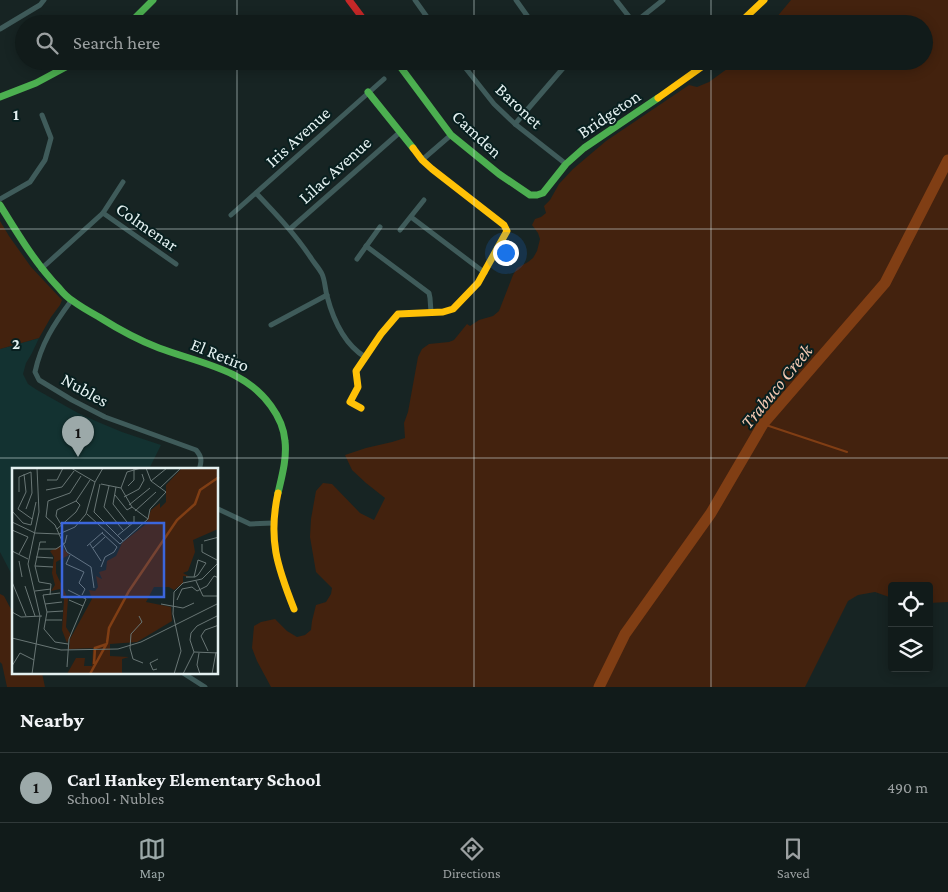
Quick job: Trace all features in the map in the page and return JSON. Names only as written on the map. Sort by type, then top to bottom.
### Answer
[{"type":"street","points":[[22,15],[44,0]]},
{"type":"street","points":[[138,15],[153,0]]},
{"type":"street","points":[[349,0],[360,15]]},
{"type":"street","points":[[415,0],[426,15]]},
{"type":"street","points":[[516,0],[527,15]]},
{"type":"street","points":[[616,0],[628,15]]},
{"type":"street","points":[[644,15],[663,0]]},
{"type":"street","points":[[748,15],[764,0]]},
{"type":"street","points":[[0,29],[15,20]]},
{"type":"street","points":[[0,97],[36,84],[61,70]]},
{"type":"street","name":"Camden","points":[[403,70],[451,135],[499,174],[530,195]]},
{"type":"street","name":"Baronet","points":[[467,70],[494,104],[515,124],[566,164]]},
{"type":"street","points":[[515,124],[561,70]]},
{"type":"street","name":"Bridgeton","points":[[530,195],[543,193],[566,164],[584,148],[698,70]]},
{"type":"street","name":"Iris Avenue","points":[[231,215],[384,79]]},
{"type":"street","points":[[361,408],[350,401],[358,386],[356,371],[378,337],[398,314],[443,312],[453,309],[485,273],[506,233],[506,228],[422,160],[368,92]]},
{"type":"street","points":[[0,199],[30,182],[45,160],[51,138],[42,115]]},
{"type":"street","name":"Lilac Avenue","points":[[290,229],[400,132]]},
{"type":"street","points":[[422,160],[451,135]]},
{"type":"street","points":[[41,269],[103,213],[123,182]]},
{"type":"street","points":[[256,193],[301,243],[322,275],[332,313],[344,336],[357,352],[365,357]]},
{"type":"street","points":[[400,230],[424,200]]},
{"type":"street","name":"El Retiro","points":[[0,205],[41,269],[71,300],[135,338],[159,349],[232,373],[244,379],[257,388],[269,403],[278,416],[284,433],[285,446],[285,458],[274,523],[276,558],[294,608]]},
{"type":"street","name":"Colmenar","points":[[103,213],[176,264]]},
{"type":"street","points":[[411,217],[485,273]]},
{"type":"street","points":[[357,259],[380,228]]},
{"type":"street","points":[[366,246],[428,293],[431,312]]},
{"type":"street","points":[[271,324],[327,295]]},
{"type":"street","name":"Nubles","points":[[71,300],[46,338],[35,372],[39,380],[105,417],[196,450],[201,456],[202,462],[200,468]]},
{"type":"street","points":[[219,509],[250,524],[274,523]]},
{"type":"street","points":[[186,674],[205,687]]},
{"type":"shaded area","points":[[791,0],[948,0],[948,602],[933,603],[933,582],[888,582],[888,597],[875,592],[858,595],[848,601],[805,687],[271,687],[252,648],[254,626],[261,622],[275,619],[287,631],[297,637],[305,635],[311,630],[316,605],[326,602],[331,594],[332,588],[316,572],[310,537],[316,491],[323,483],[332,484],[360,513],[374,520],[385,498],[352,470],[345,455],[405,438],[404,423],[408,412],[418,357],[422,349],[429,344],[454,340],[467,324],[470,326],[479,320],[493,316],[499,311],[517,268],[533,258],[537,251],[540,239],[532,225],[535,219],[546,213],[544,206],[550,200],[559,184],[573,169],[606,141],[689,85],[697,87],[709,82],[726,70],[933,70],[933,15],[778,15]]},
{"type":"shaded area","points":[[0,221],[31,267],[62,300],[39,338],[0,349]]},
{"type":"shaded area","points":[[39,338],[26,363],[23,374],[28,384],[78,413],[122,432],[161,445],[150,468],[12,468],[12,575],[0,552],[0,349]]},
{"type":"shaded area","points":[[0,594],[4,596],[12,611],[12,674],[42,674],[45,687],[7,687],[0,662]]},
{"type":"waterway","name":"Trabuco Creek","points":[[599,687],[625,634],[711,513],[763,424],[885,283],[948,160]]},
{"type":"waterway","points":[[763,424],[847,452]]},
{"type":"traffic: fast","points":[[138,15],[153,0]]},
{"type":"traffic: fast","points":[[0,97],[36,83],[60,70]]},
{"type":"traffic: fast","points":[[403,70],[451,135],[499,174],[530,195],[543,193],[566,164],[584,148],[658,98]]},
{"type":"traffic: fast","points":[[368,92],[413,148]]},
{"type":"traffic: fast","points":[[0,205],[35,258],[50,278],[71,300],[136,338],[235,375],[260,394],[276,414],[284,436],[285,460],[278,493]]},
{"type":"traffic: slow","points":[[748,15],[764,0]]},
{"type":"traffic: slow","points":[[658,98],[697,70]]},
{"type":"traffic: slow","points":[[361,408],[350,402],[358,387],[356,371],[381,334],[398,314],[443,312],[453,309],[478,283],[507,231],[504,225],[432,169],[413,148]]},
{"type":"traffic: slow","points":[[278,493],[275,509],[274,539],[279,566],[294,609]]},
{"type":"traffic: jam","points":[[349,0],[360,15]]},
{"type":"place","name":"Carl Hankey Elementary School","points":[[78,457]]}]
